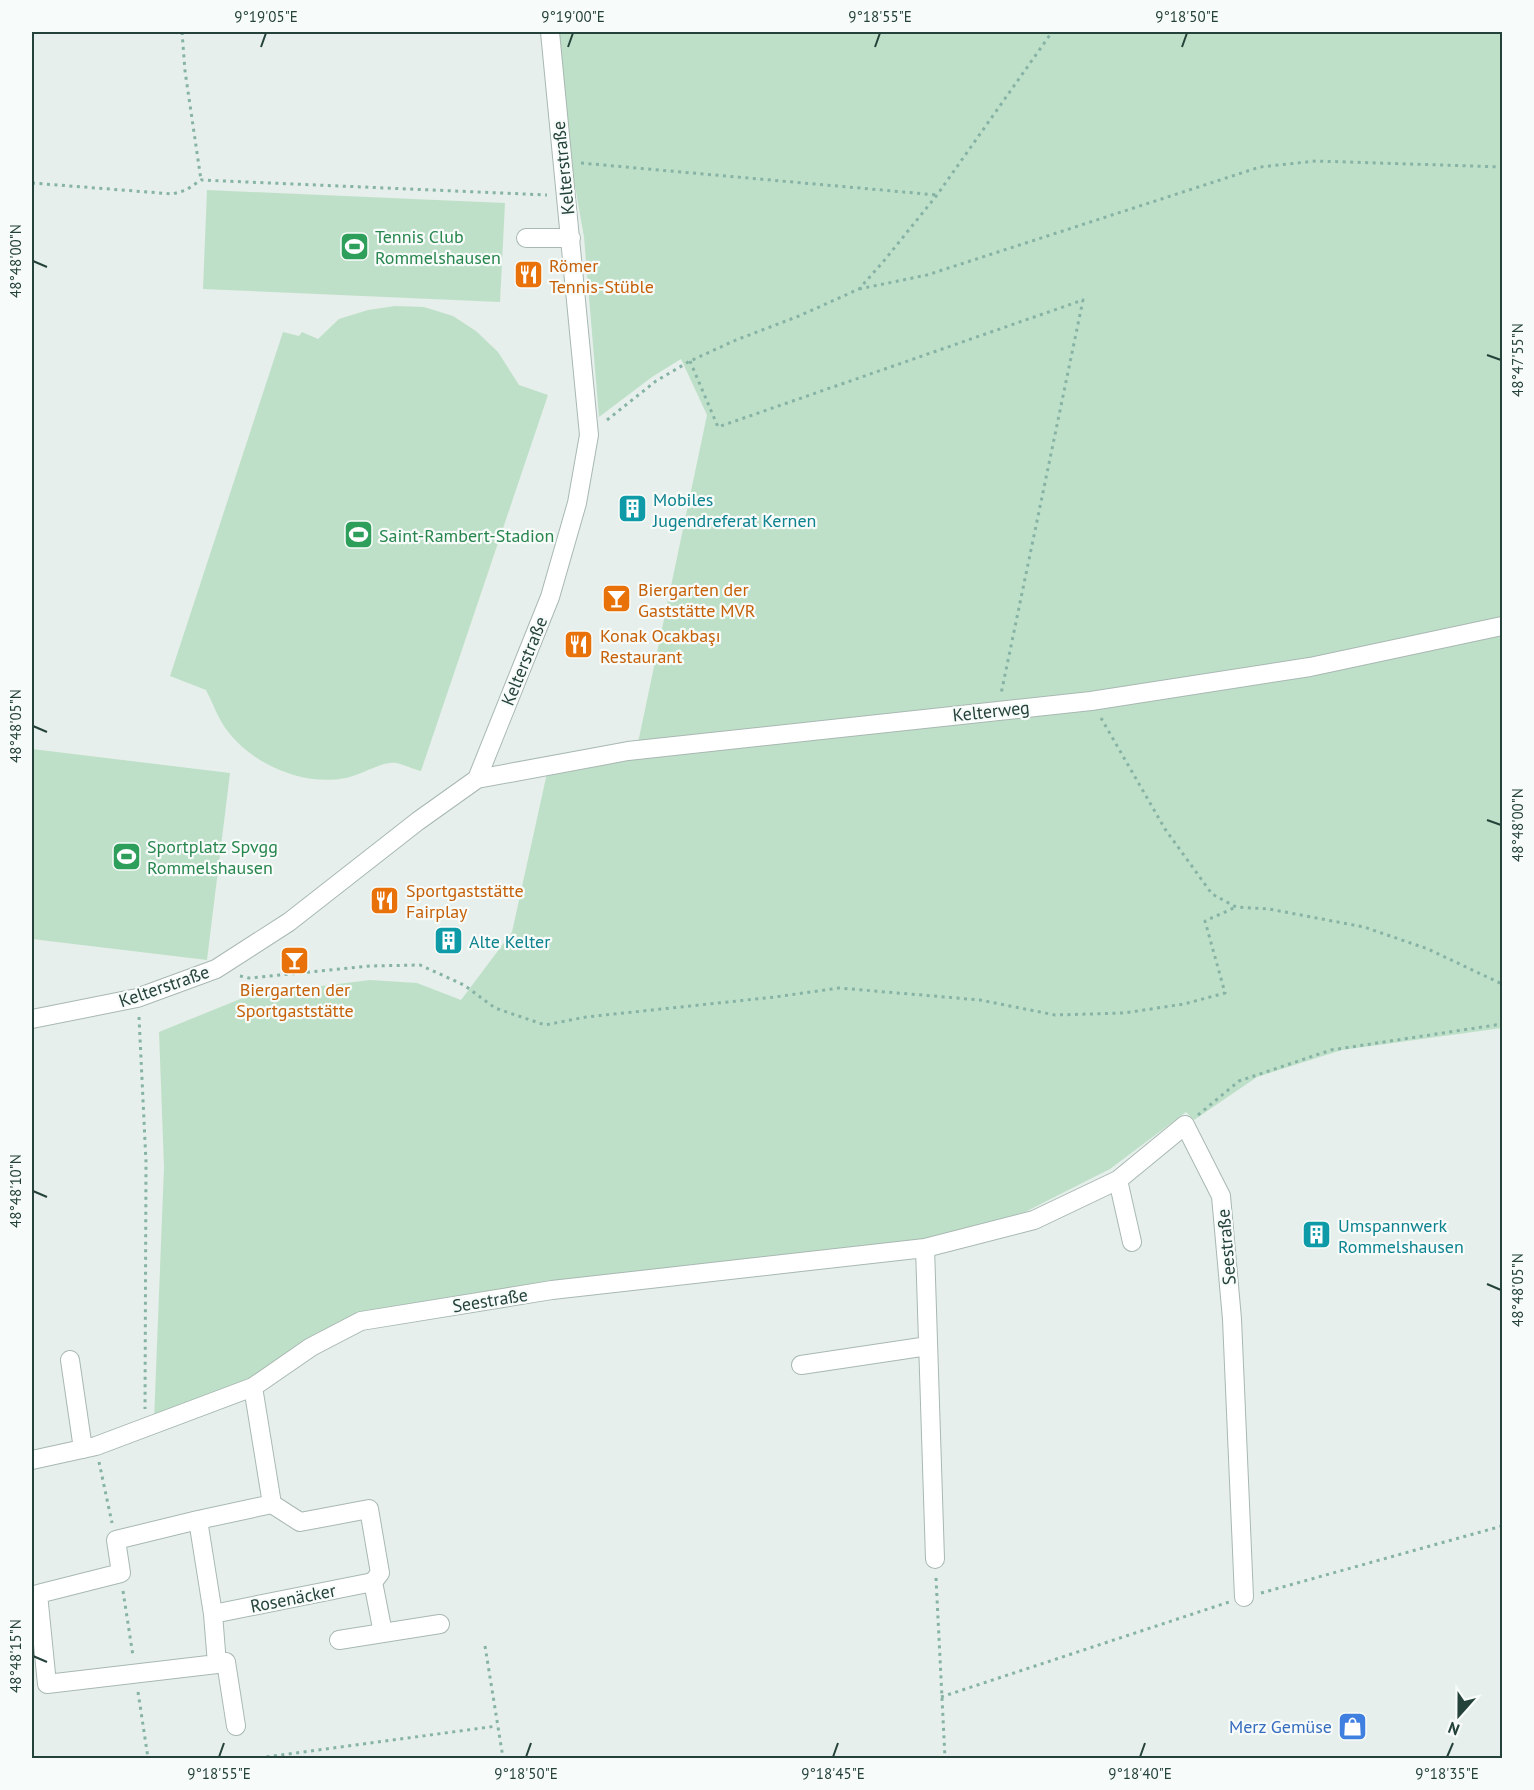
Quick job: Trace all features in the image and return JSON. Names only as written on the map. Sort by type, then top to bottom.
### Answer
[{"type":"street","name":"Kelterstraße","points":[[32,1019],[137,998],[216,969],[290,922],[417,821],[477,779],[550,597],[577,503],[590,435],[550,32]]},
{"type":"street","points":[[526,238],[571,238]]},
{"type":"street","name":"Kelterweg","points":[[477,779],[628,751],[1090,701],[1310,667],[1503,626]]},
{"type":"street","name":"Seestraße","points":[[32,1460],[89,1448],[253,1388],[361,1321],[530,1293],[925,1248],[1034,1220],[1118,1180],[1185,1125],[1221,1196],[1232,1319],[1244,1597]]},
{"type":"street","points":[[1118,1180],[1132,1242]]},
{"type":"street","points":[[925,1248],[935,1559]]},
{"type":"street","points":[[801,1365],[909,1347],[928,1346]]},
{"type":"street","points":[[70,1360],[89,1448]]},
{"type":"street","points":[[253,1388],[272,1504]]},
{"type":"street","points":[[236,1726],[226,1662],[39,1686],[35,1595],[121,1573],[116,1540],[272,1504],[300,1522],[369,1509],[380,1573],[373,1582],[383,1633]]},
{"type":"street","points":[[198,1520],[213,1614],[217,1664]]},
{"type":"street","name":"Rosenäcker","points":[[213,1614],[373,1582]]},
{"type":"street","points":[[339,1640],[440,1624]]},
{"type":"path","points":[[182,32],[185,71],[201,180]]},
{"type":"path","points":[[859,289],[937,195],[1052,32]]},
{"type":"path","points":[[561,161],[937,195]]},
{"type":"path","points":[[590,435],[656,381],[690,361],[859,289],[927,275],[1260,167],[1316,161],[1503,167]]},
{"type":"path","points":[[32,183],[172,194],[186,190],[201,180],[565,195]]},
{"type":"path","points":[[690,361],[718,427],[1083,300],[998,711]]},
{"type":"path","points":[[1090,701],[1165,829],[1212,894],[1236,907],[1269,909],[1364,927],[1428,949],[1503,984]]},
{"type":"path","points":[[216,969],[249,978],[369,966],[420,965],[464,985],[495,1008],[545,1025],[586,1017],[839,988],[980,1000],[1055,1014],[1124,1013],[1184,1004],[1225,993],[1205,921],[1236,907]]},
{"type":"path","points":[[137,998],[141,1030],[146,1162],[146,1429]]},
{"type":"path","points":[[1185,1125],[1239,1081],[1331,1050],[1503,1024]]},
{"type":"path","points":[[89,1448],[116,1540]]},
{"type":"path","points":[[941,1697],[1244,1597],[1503,1527]]},
{"type":"path","points":[[935,1559],[945,1758]]},
{"type":"path","points":[[485,1646],[503,1758]]},
{"type":"path","points":[[259,1758],[497,1726]]},
{"type":"path","points":[[146,1746],[148,1758]]},
{"type":"green space","points":[[559,32],[1502,32],[1502,1028],[1342,1050],[1257,1077],[1194,1120],[1186,1112],[1110,1169],[1025,1212],[919,1241],[359,1315],[250,1379],[154,1421],[164,1167],[159,1032],[250,995],[370,980],[417,983],[461,1000],[512,932],[547,773],[635,757],[707,415],[681,359],[652,377],[599,417],[584,237],[570,158]]},
{"type":"green space","name":"Tennis Club Rommelshausen","points":[[207,190],[505,203],[500,302],[203,289]]},
{"type":"green space","name":"Saint-Rambert-Stadion","points":[[395,306],[424,307],[453,316],[476,331],[498,352],[519,385],[548,395],[421,771],[393,763],[380,765],[346,778],[311,779],[293,775],[260,760],[232,737],[222,723],[206,690],[170,676],[283,332],[299,336],[302,332],[318,339],[339,319],[368,310]]},
{"type":"green space","name":"Sportplatz Spvgg Rommelshausen","points":[[32,749],[230,773],[207,960],[32,939]]},
{"type":"place","name":"Tennis Club Rommelshausen","points":[[354,246]]},
{"type":"place","name":"Römer Tennis-Stüble","points":[[528,275]]},
{"type":"place","name":"Mobiles Jugendreferat Kernen","points":[[632,509]]},
{"type":"place","name":"Saint-Rambert-Stadion","points":[[358,535]]},
{"type":"place","name":"Biergarten der Gaststätte MVR","points":[[617,599]]},
{"type":"place","name":"Konak Ocakbaşı Restaurant","points":[[579,645]]},
{"type":"place","name":"Sportplatz Spvgg Rommelshausen","points":[[126,856]]},
{"type":"place","name":"Sportgaststätte Fairplay","points":[[385,900]]},
{"type":"place","name":"Alte Kelter","points":[[448,941]]},
{"type":"place","name":"Biergarten der Sportgaststätte","points":[[295,960]]},
{"type":"place","name":"Umspannwerk Rommelshausen","points":[[1317,1235]]},
{"type":"place","name":"Merz Gemüse","points":[[1353,1726]]}]
